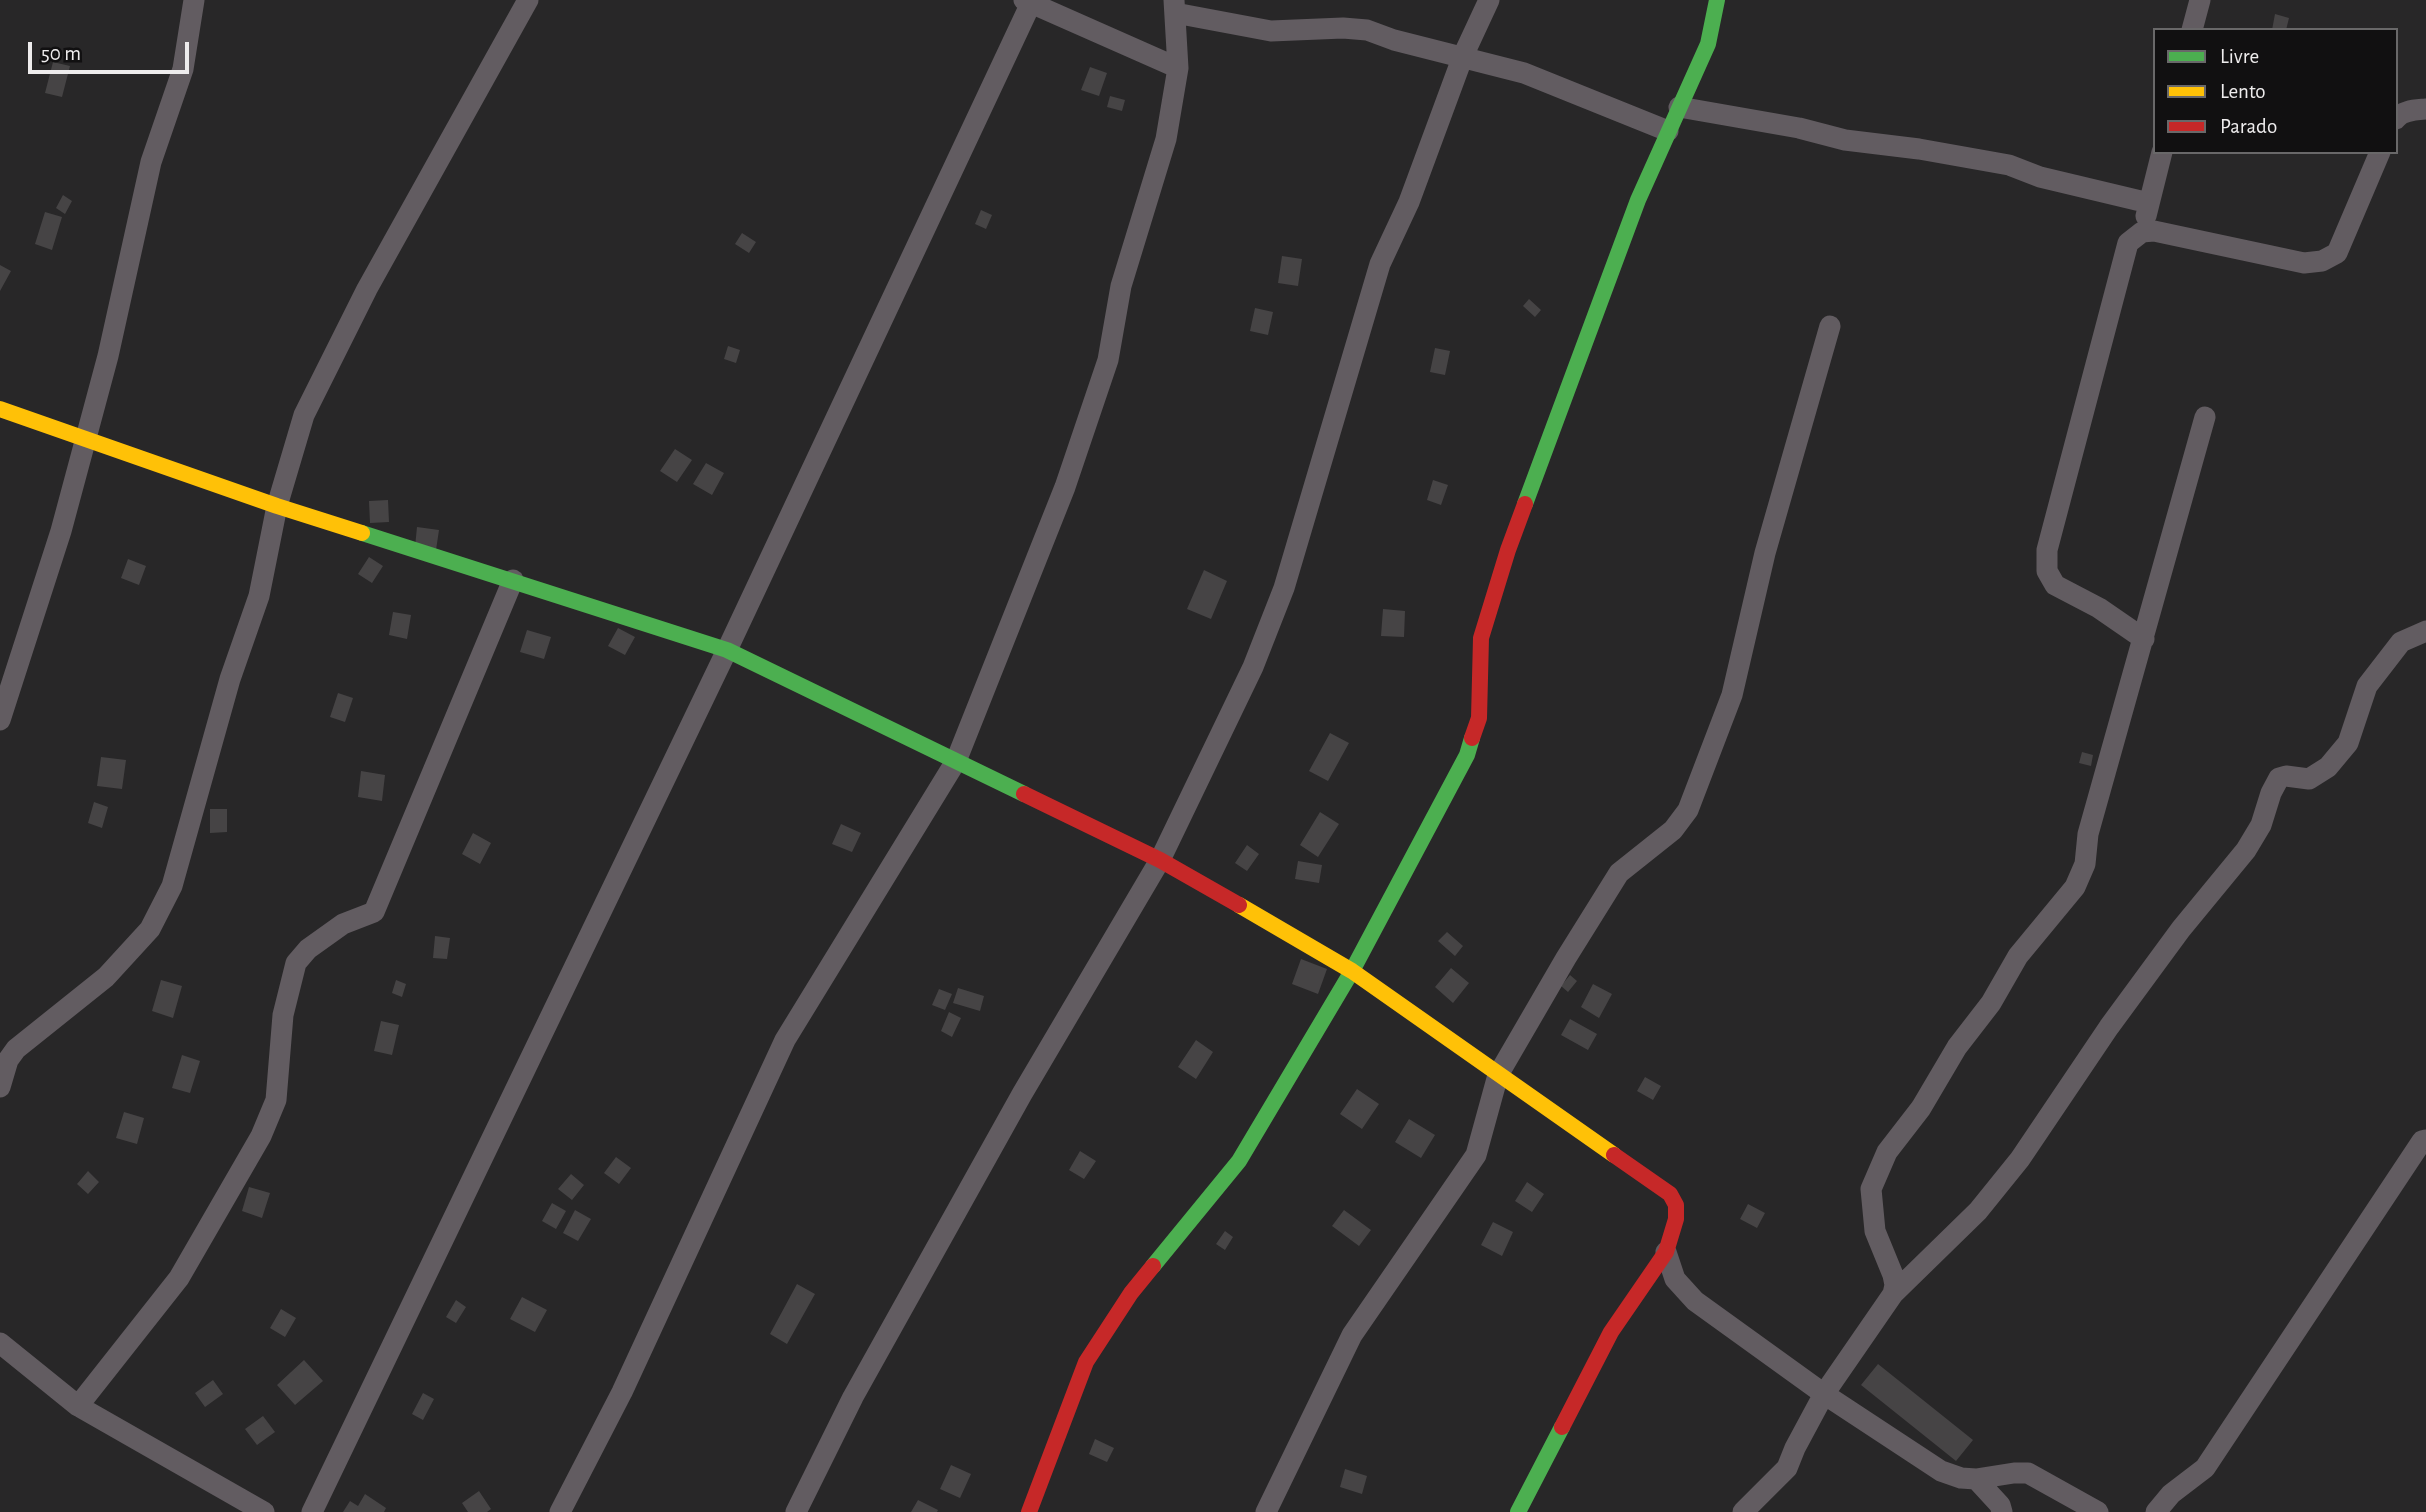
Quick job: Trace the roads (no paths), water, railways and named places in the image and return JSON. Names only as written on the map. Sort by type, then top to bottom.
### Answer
[{"type":"street","points":[[0,720],[61,531],[108,355],[151,162],[183,69],[194,0]]},
{"type":"street","points":[[0,1087],[8,1060],[16,1049],[106,977],[150,929],[172,886],[230,679],[259,596],[277,506],[304,415],[367,289],[528,0]]},
{"type":"street","points":[[796,1512],[853,1397],[1008,1118],[1160,860],[1253,667],[1284,588],[1333,415],[1380,264],[1409,202],[1462,56],[1489,0]]},
{"type":"street","points":[[1029,1512],[1086,1362],[1131,1293],[1239,1161],[1352,971],[1467,755],[1479,718],[1482,638],[1508,550],[1638,200],[1708,44],[1717,0]]},
{"type":"street","points":[[2193,28],[2200,0]]},
{"type":"street","points":[[312,1512],[727,650],[1027,2],[1178,68]]},
{"type":"street","points":[[560,1512],[622,1392],[785,1040],[956,761],[1065,487],[1108,360],[1121,286],[1166,139],[1178,68],[1175,6],[1271,31],[1343,28],[1367,30],[1394,40],[1524,73],[1668,131]]},
{"type":"street","points":[[1679,107],[1799,128],[1845,140],[1919,149],[2009,165],[2040,177],[2149,203]]},
{"type":"street","points":[[2398,117],[2409,111],[2426,109]]},
{"type":"street","points":[[2144,639],[2099,608],[2055,585],[2047,571],[2047,550],[2129,243],[2142,232],[2161,154]]},
{"type":"street","points":[[2142,232],[2154,232],[2304,263],[2322,261],[2337,253],[2380,154]]},
{"type":"street","points":[[1266,1512],[1352,1335],[1476,1156],[1498,1075],[1566,958],[1619,873],[1673,830],[1688,810],[1732,695],[1765,553],[1830,326]]},
{"type":"street","points":[[0,409],[277,506],[727,650],[1160,860],[1352,971],[1670,1194],[1676,1205],[1676,1219],[1666,1252],[1611,1332],[1518,1512]]},
{"type":"street","points":[[1893,1294],[1893,1275],[1875,1231],[1871,1189],[1887,1152],[1921,1108],[1957,1047],[1991,1003],[2018,956],[2075,887],[2085,864],[2088,834],[2205,417]]},
{"type":"street","points":[[78,1406],[179,1278],[261,1136],[276,1100],[283,1015],[296,963],[308,949],[343,924],[374,912],[513,580]]},
{"type":"street","points":[[1743,1512],[1787,1468],[1824,1394],[1893,1294],[1978,1211],[2020,1159],[2109,1027],[2181,929],[2246,850],[2261,825],[2271,793],[2279,778],[2286,776],[2309,779],[2328,767],[2348,743],[2367,686],[2401,642],[2426,631]]},
{"type":"street","points":[[2156,1512],[2171,1494],[2205,1468],[2422,1141],[2426,1140]]},
{"type":"street","points":[[1666,1252],[1675,1279],[1695,1301],[1824,1394],[1941,1471],[1961,1478],[1976,1479],[2028,1473],[2098,1512]]},
{"type":"street","points":[[0,1343],[78,1406],[264,1512]]},
{"type":"street","points":[[1976,1479],[2000,1505],[2002,1512]]}]
